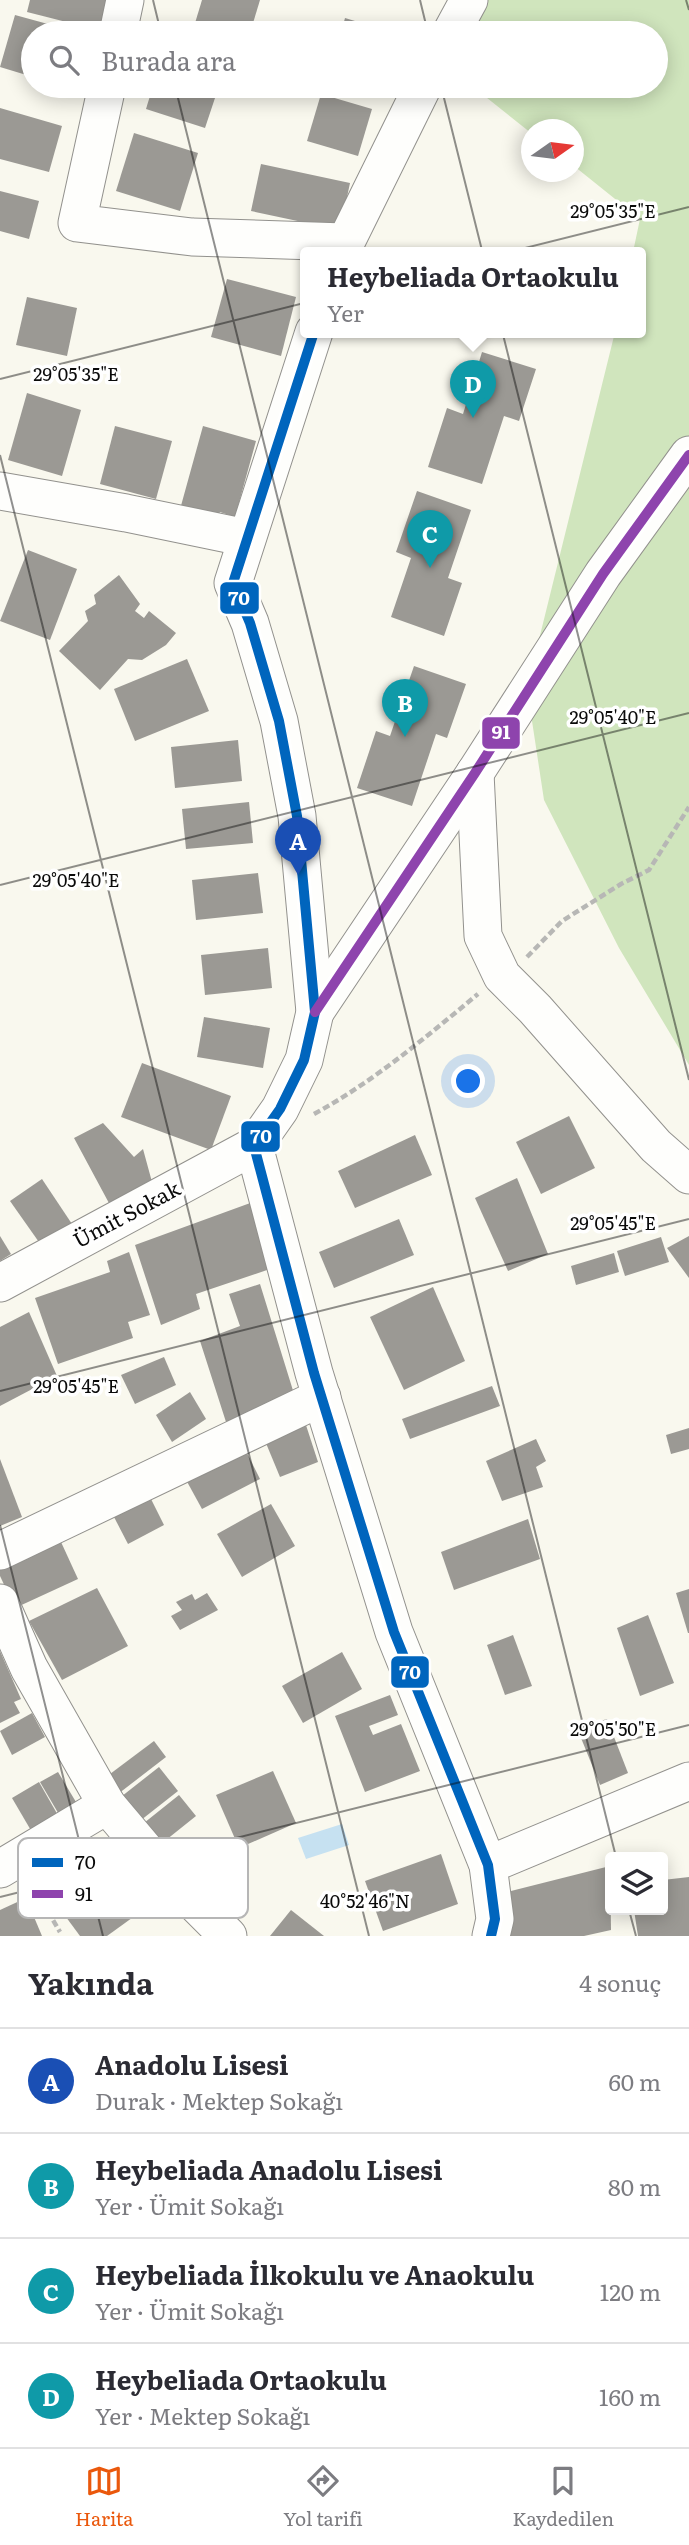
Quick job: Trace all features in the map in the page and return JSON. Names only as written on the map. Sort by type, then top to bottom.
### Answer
[{"type":"street","points":[[121,21],[125,0]]},
{"type":"street","points":[[458,21],[469,0]]},
{"type":"street","points":[[104,98],[77,223],[192,237],[342,247],[417,98]]},
{"type":"street","points":[[312,338],[233,583],[250,623],[279,721],[297,816],[315,1012],[304,1060],[280,1109],[254,1146],[321,1397],[394,1632],[488,1864],[495,1919],[491,1936]]},
{"type":"street","points":[[315,1012],[475,773],[603,573],[689,455]]},
{"type":"street","points":[[0,491],[247,538]]},
{"type":"street","points":[[475,773],[483,936],[502,975],[656,1146],[689,1175]]},
{"type":"street","name":"Ümit Sokak","points":[[0,1283],[254,1146]]},
{"type":"street","points":[[0,1551],[321,1397]]},
{"type":"street","points":[[0,1603],[29,1668],[107,1805],[135,1838]]},
{"type":"street","points":[[488,1864],[689,1781]]},
{"type":"street","points":[[52,1838],[107,1805]]},
{"type":"street","points":[[210,1918],[228,1936]]},
{"type":"path","points":[[312,1115],[346,1097],[434,1031],[530,955],[562,921],[649,870],[689,807]]},
{"type":"path","points":[[50,1918],[60,1932]]},
{"type":"green space","points":[[476,0],[689,0],[689,1065],[619,948],[544,800],[527,688],[614,338],[646,338],[646,247],[634,247],[640,219],[584,174],[584,119],[521,119],[521,125],[487,98],[668,98],[668,21],[473,21]]},
{"type":"water","points":[[342,1824],[349,1845],[306,1859],[298,1838]]},
{"type":"building","points":[[30,0],[110,0],[105,21],[63,21],[27,12]]},
{"type":"building","points":[[202,0],[260,0],[254,21],[196,21]]},
{"type":"building","points":[[15,15],[37,21],[21,21],[21,73],[0,67]]},
{"type":"building","points":[[149,98],[215,98],[205,128],[146,109]]},
{"type":"building","points":[[320,98],[335,98],[372,109],[358,156],[307,141]]},
{"type":"building","points":[[0,108],[62,126],[49,172],[0,159]]},
{"type":"building","points":[[134,133],[198,153],[180,211],[116,191]]},
{"type":"building","points":[[261,164],[350,183],[340,230],[251,211]]},
{"type":"building","points":[[0,191],[39,201],[29,239],[0,231]]},
{"type":"building","points":[[227,279],[296,297],[281,356],[211,337]]},
{"type":"building","points":[[27,297],[77,308],[67,356],[16,345]]},
{"type":"building","points":[[482,352],[536,369],[519,421],[504,416],[482,484],[428,467],[447,408],[463,414]]},
{"type":"building","points":[[27,393],[81,410],[62,476],[8,460]]},
{"type":"building","points":[[115,426],[172,441],[156,499],[100,484]]},
{"type":"building","points":[[203,426],[256,441],[235,517],[220,512],[213,523],[179,513]]},
{"type":"building","points":[[417,491],[471,510],[448,578],[462,583],[444,636],[391,617],[411,558],[396,552]]},
{"type":"building","points":[[28,550],[77,569],[50,640],[0,621]]},
{"type":"building","points":[[119,575],[140,604],[135,611],[144,618],[149,611],[176,633],[166,645],[142,660],[128,659],[100,690],[59,651],[88,621],[85,611],[96,604],[94,595]]},
{"type":"building","points":[[187,659],[209,711],[135,741],[114,689]]},
{"type":"building","points":[[414,666],[466,684],[447,738],[436,734],[412,806],[357,788],[376,731],[390,736]]},
{"type":"building","points":[[238,740],[242,781],[175,788],[171,747]]},
{"type":"building","points":[[249,802],[253,843],[186,849],[182,809]]},
{"type":"building","points":[[258,873],[263,913],[196,920],[192,880]]},
{"type":"building","points":[[268,948],[272,988],[205,995],[201,955]]},
{"type":"building","points":[[204,1017],[270,1028],[263,1068],[197,1057]]},
{"type":"building","points":[[142,1063],[231,1096],[211,1150],[121,1117]]},
{"type":"building","points":[[569,1116],[595,1168],[541,1194],[516,1142]]},
{"type":"building","points":[[103,1123],[134,1157],[143,1149],[152,1182],[110,1205],[74,1138]]},
{"type":"building","points":[[415,1135],[432,1175],[355,1208],[338,1171]]},
{"type":"building","points":[[517,1178],[548,1254],[508,1271],[475,1198]]},
{"type":"building","points":[[42,1179],[72,1224],[41,1245],[10,1201]]},
{"type":"building","points":[[253,1202],[273,1268],[196,1294],[200,1309],[161,1325],[135,1245]]},
{"type":"building","points":[[399,1219],[414,1255],[334,1288],[319,1252]]},
{"type":"building","points":[[0,1236],[11,1254],[0,1261]]},
{"type":"building","points":[[689,1236],[689,1278],[667,1248]]},
{"type":"building","points":[[661,1237],[669,1262],[625,1276],[617,1251]]},
{"type":"building","points":[[129,1252],[150,1315],[128,1322],[133,1338],[58,1364],[35,1298],[110,1272],[107,1261]]},
{"type":"building","points":[[614,1253],[619,1272],[576,1285],[571,1266]]},
{"type":"building","points":[[260,1284],[295,1397],[226,1422],[200,1341],[240,1326],[229,1294]]},
{"type":"building","points":[[433,1287],[465,1361],[404,1390],[370,1317]]},
{"type":"building","points":[[29,1312],[57,1376],[0,1406],[0,1327]]},
{"type":"building","points":[[164,1357],[176,1385],[135,1404],[121,1375]]},
{"type":"building","points":[[492,1386],[500,1406],[410,1439],[402,1419]]},
{"type":"building","points":[[190,1392],[206,1419],[172,1442],[156,1415]]},
{"type":"building","points":[[304,1419],[318,1462],[280,1477],[263,1436]]},
{"type":"building","points":[[689,1428],[689,1449],[671,1454],[666,1435]]},
{"type":"building","points":[[536,1439],[546,1461],[536,1467],[543,1487],[502,1501],[486,1461]]},
{"type":"building","points":[[244,1447],[260,1479],[202,1509],[185,1478]]},
{"type":"building","points":[[0,1459],[22,1517],[0,1526]]},
{"type":"building","points":[[150,1497],[164,1525],[128,1544],[114,1517]]},
{"type":"building","points":[[271,1504],[295,1546],[242,1577],[217,1534]]},
{"type":"building","points":[[528,1519],[540,1559],[454,1590],[441,1552]]},
{"type":"building","points":[[61,1542],[78,1579],[15,1608],[0,1576],[0,1570]]},
{"type":"building","points":[[97,1588],[128,1646],[62,1680],[29,1621]]},
{"type":"building","points":[[689,1589],[689,1633],[688,1633],[676,1593]]},
{"type":"building","points":[[207,1593],[218,1610],[180,1630],[171,1616],[182,1610],[176,1602],[192,1594],[195,1600]]},
{"type":"building","points":[[648,1615],[674,1683],[640,1696],[617,1628]]},
{"type":"building","points":[[513,1635],[532,1686],[505,1695],[487,1645]]},
{"type":"building","points":[[0,1651],[21,1699],[14,1702],[20,1713],[0,1723]]},
{"type":"building","points":[[342,1652],[362,1689],[303,1723],[282,1686]]},
{"type":"building","points":[[390,1695],[398,1715],[369,1726],[373,1735],[401,1724],[420,1771],[365,1792],[335,1716]]},
{"type":"building","points":[[32,1713],[45,1737],[12,1755],[0,1731]]},
{"type":"building","points":[[607,1719],[628,1773],[600,1785],[577,1728]]},
{"type":"building","points":[[154,1741],[166,1757],[118,1794],[106,1777]]},
{"type":"building","points":[[159,1767],[178,1791],[136,1824],[117,1800]]},
{"type":"building","points":[[273,1771],[296,1823],[248,1844],[248,1838],[235,1838],[216,1795]]},
{"type":"building","points":[[58,1772],[82,1812],[64,1823],[40,1782]]},
{"type":"building","points":[[39,1782],[63,1824],[35,1838],[12,1798]]},
{"type":"building","points":[[179,1795],[196,1816],[168,1838],[148,1838],[139,1827]]},
{"type":"building","points":[[441,1854],[458,1904],[383,1931],[365,1881]]},
{"type":"building","points":[[605,1867],[605,1915],[611,1915],[611,1930],[584,1936],[507,1936],[507,1892]]},
{"type":"building","points":[[689,1877],[689,1936],[638,1936],[635,1915],[668,1915],[668,1879]]},
{"type":"building","points":[[18,1902],[18,1918],[34,1918],[42,1936],[0,1936],[0,1910]]},
{"type":"building","points":[[291,1910],[324,1936],[270,1936]]},
{"type":"building","points":[[67,1918],[132,1918],[107,1936],[80,1936]]},
{"type":"transit line","name":"70","points":[[312,338],[233,583],[250,623],[279,721],[297,816],[315,1012],[304,1060],[280,1109],[254,1146],[314,1373],[394,1632],[488,1865],[495,1919],[491,1936]]},
{"type":"transit line","name":"91","points":[[315,1012],[475,773],[603,574],[689,455]]},
{"type":"place","name":"Heybeliada Ortaokulu","points":[[473,418]]},
{"type":"place","name":"Heybeliada İlkokulu ve Anaokulu","points":[[430,568]]},
{"type":"place","name":"Heybeliada Anadolu Lisesi","points":[[405,737]]},
{"type":"place","name":"Anadolu Lisesi","points":[[298,875]]}]
